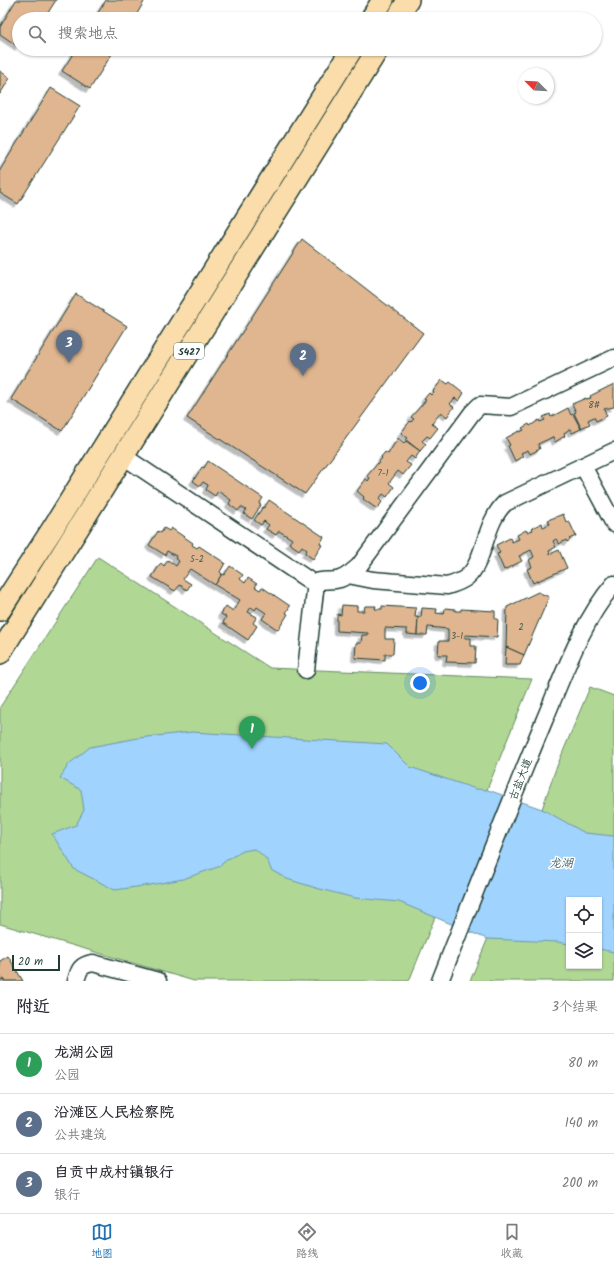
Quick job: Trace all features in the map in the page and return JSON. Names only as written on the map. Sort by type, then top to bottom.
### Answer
[{"type":"main road","points":[[375,12],[383,0]]},
{"type":"main road","points":[[400,12],[408,0]]},
{"type":"main road","name":"S427","points":[[0,610],[53,528],[348,56]]},
{"type":"main road","name":"S427","points":[[0,653],[374,56]]},
{"type":"street","points":[[313,582],[320,580],[340,579],[348,575],[359,566],[472,413],[480,405],[511,407],[614,358]]},
{"type":"street","points":[[348,575],[373,580],[447,586],[456,584],[467,578],[474,568],[491,523],[498,509],[505,503],[614,451]]},
{"type":"street","points":[[123,456],[313,582],[315,591],[306,670]]},
{"type":"street","points":[[583,466],[614,524]]},
{"type":"street","name":"古盐大道","points":[[440,981],[572,653],[601,599],[614,584]]},
{"type":"street","points":[[76,981],[79,971],[85,964],[93,963],[158,981]]},
{"type":"green space","points":[[98,557],[270,668],[532,679],[409,981],[194,981],[0,924],[0,707]]},
{"type":"green space","points":[[590,687],[614,696],[614,981],[470,981],[542,809],[555,771]]},
{"type":"water","name":"龙湖","points":[[192,732],[387,744],[410,767],[476,789],[488,790],[542,809],[585,833],[614,836],[614,952],[602,950],[602,897],[566,897],[566,943],[487,939],[399,902],[355,898],[287,879],[271,870],[265,858],[254,849],[243,851],[228,859],[218,867],[183,879],[115,890],[74,869],[52,834],[76,825],[84,810],[81,790],[60,778],[69,764],[90,747],[138,738]]},
{"type":"building","points":[[16,0],[56,0],[48,12],[12,12],[12,42],[0,34],[0,27]]},
{"type":"building","points":[[106,0],[145,0],[138,12],[98,12]]},
{"type":"building","points":[[72,56],[111,56],[90,89],[62,71]]},
{"type":"building","points":[[0,71],[10,78],[0,94]]},
{"type":"building","points":[[51,88],[80,106],[18,204],[0,193],[0,170]]},
{"type":"building","points":[[302,239],[423,333],[305,494],[187,418]]},
{"type":"building","points":[[76,294],[127,326],[62,431],[11,399]]},
{"type":"building","points":[[442,380],[448,384],[450,382],[464,393],[459,401],[455,398],[450,404],[454,407],[447,417],[441,412],[432,424],[438,428],[430,438],[427,436],[422,441],[426,444],[420,451],[406,440],[408,438],[401,433],[410,421],[411,422],[414,419],[411,417],[426,400],[424,399],[429,393],[431,395],[434,392],[433,391]]},
{"type":"building","points":[[614,384],[614,407],[604,409],[607,416],[596,421],[594,417],[588,420],[590,424],[581,428],[574,413],[576,412],[572,404],[586,398],[591,398],[590,396]]},
{"type":"building","points":[[568,408],[581,429],[572,433],[570,429],[564,433],[565,436],[555,442],[553,437],[538,444],[540,449],[530,454],[528,450],[521,453],[523,456],[515,461],[506,438],[524,430],[522,428],[529,424],[530,426],[539,420],[540,422],[545,420],[543,417],[550,414],[551,417]]},
{"type":"building","points":[[398,438],[404,443],[406,441],[420,451],[415,459],[411,456],[406,462],[411,465],[403,475],[398,471],[389,483],[394,487],[387,497],[383,494],[379,499],[382,502],[377,509],[363,499],[364,497],[357,491],[366,479],[368,481],[370,478],[367,476],[385,452],[388,454]]},
{"type":"building","points":[[208,461],[263,498],[259,504],[261,505],[252,519],[244,514],[246,510],[241,507],[238,511],[229,504],[231,500],[218,491],[215,496],[206,490],[208,485],[203,482],[200,486],[193,481]]},
{"type":"building","points":[[269,500],[324,537],[320,544],[322,545],[313,559],[305,553],[307,550],[302,546],[299,550],[289,543],[292,539],[279,531],[276,535],[266,529],[269,525],[264,521],[261,525],[254,520]]},
{"type":"building","points":[[563,514],[566,522],[569,521],[576,536],[569,539],[570,540],[567,542],[566,540],[559,544],[556,539],[553,541],[556,547],[549,551],[550,554],[559,550],[567,568],[533,583],[527,569],[532,567],[529,560],[534,557],[531,550],[519,556],[522,561],[504,570],[497,554],[500,553],[496,545],[510,538],[512,542],[519,539],[517,535],[526,530],[527,532],[533,530],[532,528],[542,523],[543,527],[550,524],[548,520]]},
{"type":"building","points":[[164,528],[169,531],[171,528],[193,543],[192,545],[197,548],[199,546],[225,563],[220,572],[222,574],[215,585],[190,569],[183,579],[191,584],[187,590],[180,585],[175,591],[152,577],[161,563],[164,566],[168,560],[176,566],[179,561],[175,558],[176,556],[167,551],[165,555],[149,545],[158,531],[161,533]]},
{"type":"building","points":[[230,566],[243,575],[240,579],[245,583],[248,578],[257,584],[255,587],[260,590],[262,587],[290,606],[286,613],[288,614],[278,630],[262,619],[266,613],[257,607],[255,610],[251,607],[248,612],[257,617],[253,623],[257,626],[248,640],[223,623],[226,617],[221,614],[226,606],[233,611],[240,600],[215,585],[222,574],[224,575]]},
{"type":"building","points":[[538,592],[549,597],[524,655],[506,647],[507,607]]},
{"type":"building","points":[[342,605],[357,606],[357,611],[364,611],[365,606],[376,606],[375,609],[382,609],[382,606],[416,608],[415,617],[418,617],[417,635],[407,634],[407,629],[385,628],[385,639],[394,639],[393,654],[385,654],[385,660],[355,658],[356,643],[361,643],[362,635],[368,635],[368,633],[337,631],[337,614],[341,615]]},
{"type":"building","points":[[422,608],[437,609],[436,613],[444,614],[445,608],[455,609],[455,611],[461,611],[461,609],[495,611],[495,619],[498,619],[497,637],[465,635],[465,638],[471,638],[471,646],[476,646],[475,663],[446,662],[447,655],[438,655],[439,641],[448,641],[448,629],[428,627],[427,635],[417,635],[418,617],[421,617]]},
{"type":"building","points":[[506,647],[524,655],[520,665],[505,665]]},
{"type":"building","points":[[8,956],[23,981],[4,981],[3,979],[0,981],[0,961]]},
{"type":"place","name":"自贡中成村镇银行","points":[[69,363]]},
{"type":"place","name":"沿滩区人民检察院","points":[[303,376]]},
{"type":"place","name":"龙湖公园","points":[[252,749]]}]
